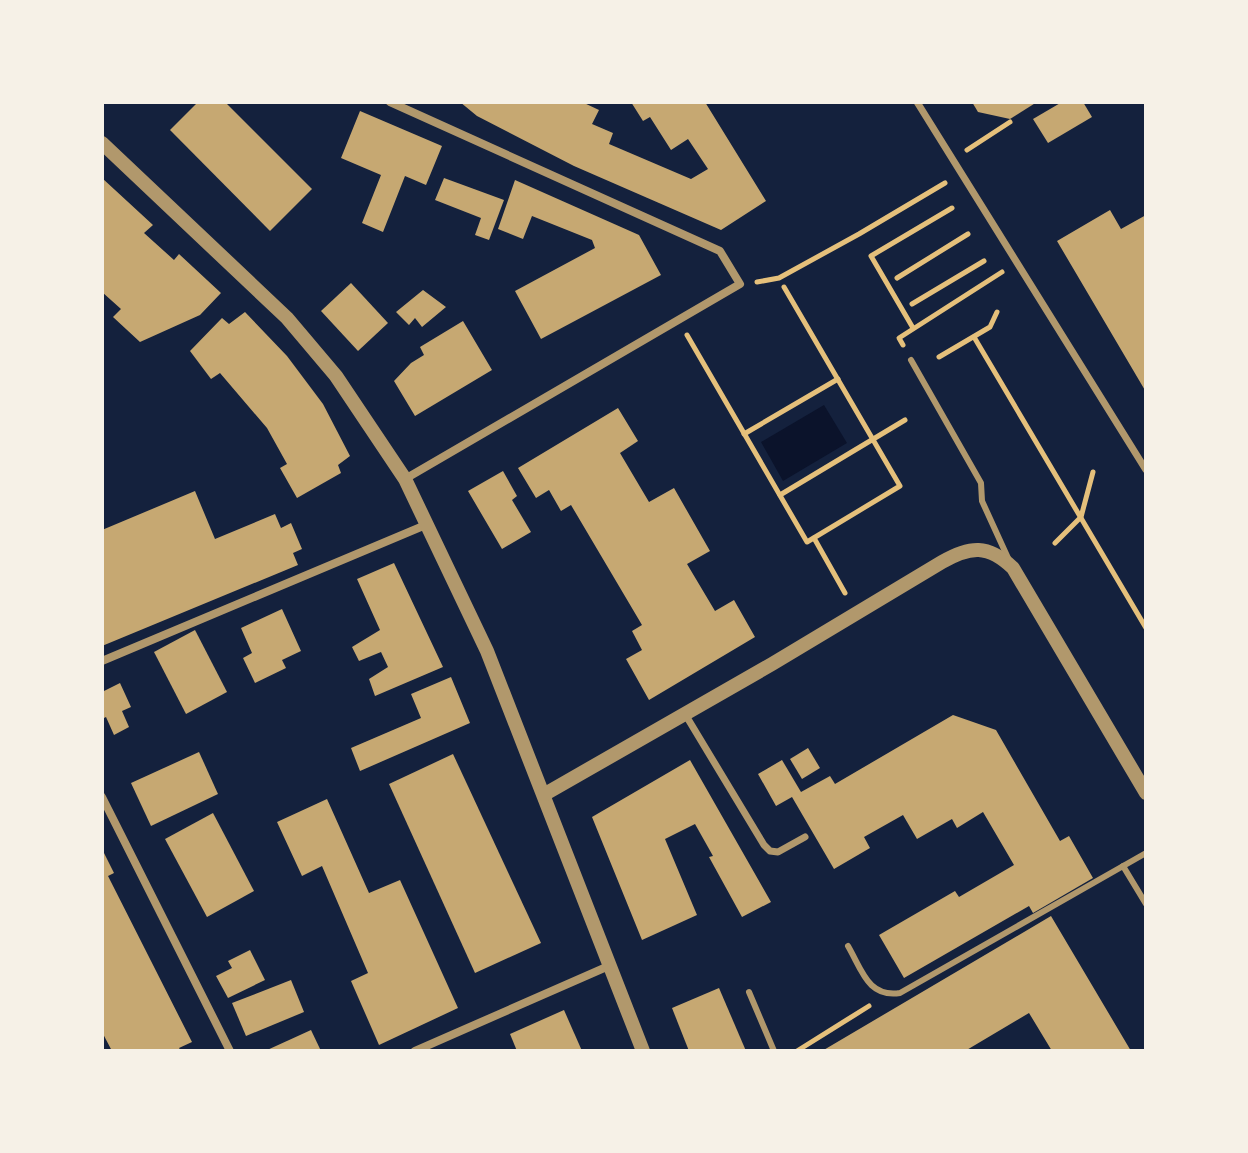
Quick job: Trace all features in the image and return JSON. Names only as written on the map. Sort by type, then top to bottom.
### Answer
[{"type":"street","points":[[392,102],[720,251],[740,284],[405,479]]},
{"type":"street","points":[[917,102],[1146,470]]},
{"type":"street","points":[[102,143],[287,318],[336,376],[405,479],[487,651],[643,1051]]},
{"type":"street","points":[[102,661],[428,524]]},
{"type":"street","points":[[545,794],[968,549],[997,555],[1013,568],[1146,793]]},
{"type":"street","points":[[685,714],[764,845],[770,851],[778,852],[805,837]]},
{"type":"street","points":[[102,797],[230,1051]]},
{"type":"street","points":[[415,1051],[611,965]]},
{"type":"lane","points":[[911,360],[981,483],[982,501],[1013,568]]},
{"type":"lane","points":[[848,946],[872,988],[887,995],[900,993],[1146,853]]},
{"type":"lane","points":[[1123,866],[1146,904]]},
{"type":"lane","points":[[749,992],[774,1051]]},
{"type":"path","points":[[953,160],[1010,122]]},
{"type":"path","points":[[740,284],[779,278],[939,186]]},
{"type":"path","points":[[913,328],[871,256],[952,208]]},
{"type":"path","points":[[897,278],[968,234]]},
{"type":"path","points":[[912,304],[984,261]]},
{"type":"path","points":[[899,338],[993,277]]},
{"type":"path","points":[[679,320],[807,542],[900,486],[784,287]]},
{"type":"path","points":[[939,357],[990,327],[997,312]]},
{"type":"path","points":[[974,337],[1146,628]]},
{"type":"path","points":[[744,434],[838,379]]},
{"type":"path","points":[[780,495],[905,420]]},
{"type":"path","points":[[1055,543],[1081,517],[1093,472]]},
{"type":"path","points":[[814,538],[857,613]]},
{"type":"path","points":[[797,1051],[887,995]]},
{"type":"water","points":[[824,405],[847,443],[783,481],[761,442]]},
{"type":"building","points":[[198,102],[225,102],[312,189],[270,231],[170,130]]},
{"type":"building","points":[[460,102],[582,102],[599,110],[592,124],[613,133],[609,144],[691,179],[708,169],[688,139],[671,150],[650,117],[643,121],[631,102],[705,102],[766,201],[721,230],[574,166],[477,116]]},
{"type":"building","points":[[972,102],[1037,102],[1010,119],[978,112]]},
{"type":"building","points":[[1062,102],[1083,102],[1092,117],[1048,143],[1033,119]]},
{"type":"building","points":[[360,111],[442,146],[426,185],[405,176],[383,232],[362,223],[381,175],[341,158]]},
{"type":"building","points":[[102,178],[153,225],[144,233],[174,260],[179,254],[221,293],[200,315],[140,342],[113,317],[121,309],[102,292]]},
{"type":"building","points":[[444,178],[504,200],[489,240],[475,235],[481,218],[435,200]]},
{"type":"building","points":[[515,180],[639,235],[661,275],[541,339],[515,291],[595,248],[592,240],[532,216],[523,239],[498,229]]},
{"type":"building","points":[[1110,210],[1121,229],[1146,215],[1146,392],[1057,241]]},
{"type":"building","points":[[351,283],[388,323],[358,351],[321,311]]},
{"type":"building","points":[[423,290],[446,307],[422,327],[415,318],[409,325],[396,312]]},
{"type":"building","points":[[245,312],[287,356],[323,404],[350,456],[338,465],[341,473],[297,498],[280,468],[287,464],[267,428],[220,373],[211,379],[190,351],[222,318],[229,324]]},
{"type":"building","points":[[463,321],[492,370],[415,416],[394,381],[411,363],[424,355],[420,347]]},
{"type":"building","points":[[618,408],[638,441],[620,453],[649,502],[674,488],[710,551],[687,564],[715,611],[734,600],[755,637],[649,700],[626,659],[642,650],[632,631],[642,625],[571,505],[561,511],[549,490],[536,498],[518,468]]},
{"type":"building","points":[[503,471],[517,496],[512,500],[531,532],[502,549],[468,491]]},
{"type":"building","points":[[195,491],[215,539],[275,514],[281,528],[291,523],[302,549],[293,553],[298,565],[102,646],[102,530]]},
{"type":"building","points":[[394,563],[443,667],[375,696],[369,679],[388,667],[381,652],[359,661],[352,647],[380,630],[357,579]]},
{"type":"building","points":[[282,609],[301,651],[282,660],[286,668],[255,683],[243,658],[252,653],[241,628]]},
{"type":"building","points":[[195,630],[227,692],[186,714],[154,652]]},
{"type":"building","points":[[451,677],[470,723],[360,771],[351,748],[421,718],[411,694]]},
{"type":"building","points":[[120,683],[131,707],[122,711],[129,727],[114,735],[106,717],[102,719],[102,692]]},
{"type":"building","points":[[953,715],[996,730],[1060,841],[1069,836],[1093,878],[1033,913],[1029,906],[904,978],[879,935],[955,891],[959,897],[1014,865],[983,812],[957,828],[952,819],[917,839],[903,815],[864,837],[870,848],[834,869],[792,797],[776,806],[758,774],[782,760],[801,792],[830,776],[835,784]]},
{"type":"building","points":[[808,748],[820,768],[802,779],[790,759]]},
{"type":"building","points":[[199,752],[218,794],[151,826],[131,783]]},
{"type":"building","points":[[453,754],[541,943],[475,973],[389,784]]},
{"type":"building","points":[[690,760],[771,902],[742,917],[695,824],[665,839],[697,915],[642,940],[592,817]]},
{"type":"building","points":[[327,799],[369,893],[400,880],[458,1008],[379,1045],[351,981],[368,973],[322,866],[302,876],[277,822]]},
{"type":"building","points":[[213,813],[254,891],[207,917],[165,839]]},
{"type":"building","points":[[102,849],[114,873],[108,876],[192,1042],[179,1048],[181,1051],[112,1051],[102,1032]]},
{"type":"building","points":[[1051,916],[1131,1051],[1052,1051],[1029,1013],[965,1051],[822,1051]]},
{"type":"building","points":[[250,950],[265,980],[228,998],[216,976],[232,968],[228,961]]},
{"type":"building","points":[[291,980],[304,1012],[246,1036],[232,1003]]},
{"type":"building","points":[[719,988],[746,1051],[689,1051],[672,1008]]},
{"type":"building","points":[[564,1010],[582,1051],[517,1051],[510,1034]]},
{"type":"building","points":[[311,1030],[321,1051],[265,1051]]}]
